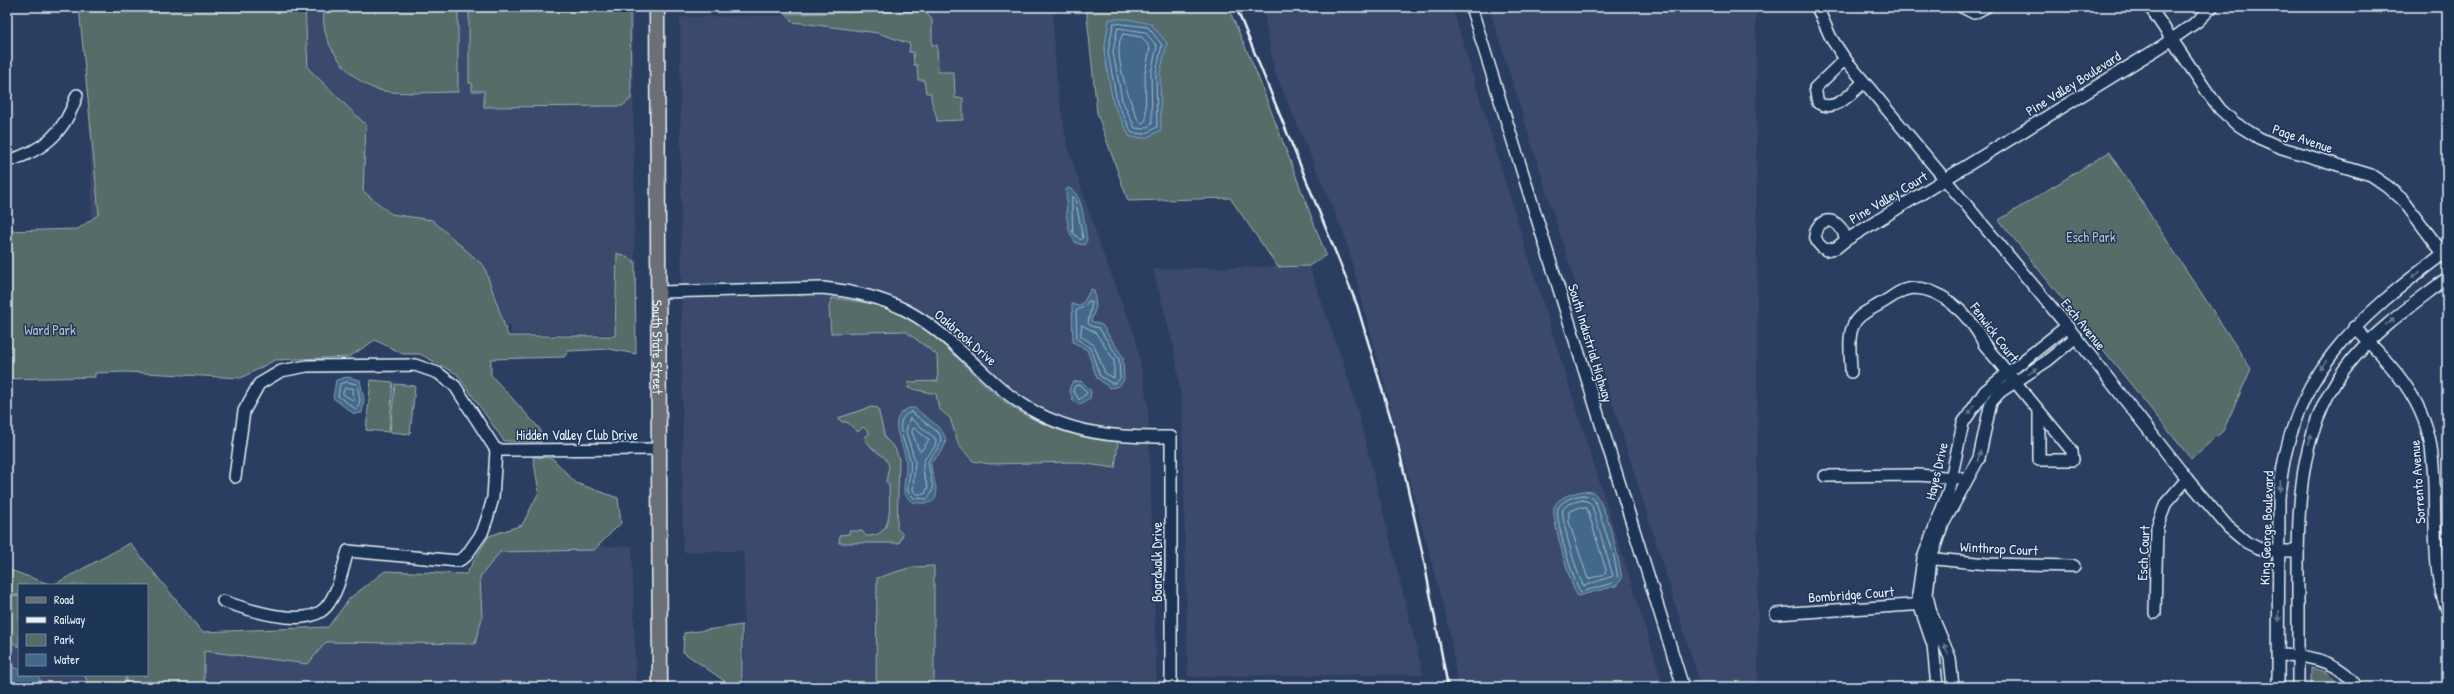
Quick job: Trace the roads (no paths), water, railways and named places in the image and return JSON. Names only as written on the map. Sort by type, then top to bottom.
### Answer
[{"type":"main road","name":"South State Street","points":[[657,7],[660,687]]},
{"type":"street","name":"South Industrial Highway","points":[[1471,7],[1683,687]]},
{"type":"street","name":"Esch Avenue","points":[[1817,7],[1831,38],[1845,59],[2067,326],[2187,479],[2228,527],[2246,542],[2258,548],[2298,552]]},
{"type":"street","points":[[1962,7],[1974,13],[1986,7]]},
{"type":"street","name":"Page Avenue","points":[[2150,7],[2208,93],[2220,109],[2235,123],[2259,138],[2282,148],[2371,176],[2388,186],[2402,200],[2446,255]]},
{"type":"street","name":"Pine Valley Boulevard","points":[[1946,179],[2172,40],[2198,21],[2212,7]]},
{"type":"street","points":[[1845,59],[1815,88],[1815,96],[1818,103],[1825,107],[1832,107],[1864,82]]},
{"type":"street","points":[[7,161],[27,156],[47,142],[67,120],[76,95]]},
{"type":"street","name":"Pine Valley Court","points":[[1846,240],[1946,179]]},
{"type":"street","name":"King George Boulevard","points":[[2278,687],[2281,472],[2296,413],[2310,385],[2328,358],[2354,327],[2446,255]]},
{"type":"street","points":[[2298,687],[2298,552],[2302,470],[2311,434],[2323,406],[2340,377],[2368,342],[2447,278]]},
{"type":"street","name":"Oakbrook Drive","points":[[659,292],[823,288],[849,291],[882,299],[912,312],[937,329],[1000,387],[1021,404],[1044,417],[1075,429],[1105,435],[1171,437]]},
{"type":"street","name":"Fenwick Court","points":[[1851,372],[1851,332],[1857,318],[1904,290],[1922,289],[1952,302],[1969,318],[1984,344],[2072,451],[2073,460],[2039,460],[2039,412]]},
{"type":"street","name":"Hayes Drive","points":[[1937,687],[1933,645],[1924,604],[1927,558],[1952,477],[1963,423],[1985,391],[2067,326]]},
{"type":"street","name":"Sorrento Avenue","points":[[2354,327],[2390,363],[2411,392],[2424,420],[2432,456],[2437,573],[2441,594],[2447,609]]},
{"type":"street","name":"Hayes Drive","points":[[1927,558],[1942,526],[1979,458],[1991,402],[2000,392],[2048,361],[2076,337]]},
{"type":"street","name":"Hidden Valley Club Drive","points":[[223,601],[243,609],[282,617],[307,616],[324,609],[333,597],[340,582],[348,551],[458,561],[466,556],[478,539],[487,519],[493,498],[496,450],[455,386],[438,372],[415,365],[307,366],[281,371],[259,384],[244,410],[235,477]]},
{"type":"street","name":"Boardwalk Drive","points":[[1171,437],[1171,687]]},
{"type":"street","name":"Hidden Valley Club Drive","points":[[496,450],[659,449]]},
{"type":"street","points":[[1826,476],[1952,477],[1968,479]]},
{"type":"street","name":"Esch Court","points":[[2156,613],[2159,521],[2166,503],[2187,479]]},
{"type":"street","name":"Winthrop Court","points":[[1927,558],[1988,564],[2074,566]]},
{"type":"street","name":"Hayes Drive","points":[[1924,604],[1950,658],[1953,687]]},
{"type":"street","name":"Bombridge Court","points":[[1776,614],[1924,604]]},
{"type":"street","points":[[2279,655],[2308,656],[2331,665],[2344,674],[2357,687]]},
{"type":"water","points":[[1109,19],[1128,19],[1151,24],[1167,43],[1160,73],[1161,130],[1146,138],[1130,137],[1113,103],[1104,52]]},
{"type":"water","points":[[1068,188],[1077,196],[1082,210],[1087,240],[1084,245],[1076,243],[1072,237],[1068,225],[1066,190]]},
{"type":"water","points":[[1091,289],[1094,290],[1096,307],[1091,321],[1102,325],[1123,357],[1124,380],[1119,386],[1110,388],[1097,378],[1087,350],[1073,342],[1072,304],[1078,306],[1083,303]]},
{"type":"water","points":[[347,377],[360,380],[364,400],[362,413],[354,414],[333,398],[336,380]]},
{"type":"water","points":[[1081,381],[1091,391],[1090,398],[1079,405],[1073,401],[1070,387],[1073,382]]},
{"type":"water","points":[[909,408],[915,408],[935,424],[944,434],[946,439],[944,448],[931,463],[936,486],[936,498],[932,502],[912,502],[904,494],[906,463],[897,426],[901,413]]},
{"type":"water","points":[[1583,491],[1593,492],[1603,508],[1615,546],[1622,579],[1616,586],[1578,596],[1562,552],[1554,507],[1562,498],[1570,494]]},
{"type":"water","points":[[7,666],[18,669],[18,676],[38,676],[45,687],[7,687]]},
{"type":"waterway","points":[[7,594],[18,596]]},
{"type":"waterway","points":[[126,676],[126,687]]},
{"type":"railway","points":[[1236,7],[1357,305],[1396,436],[1423,556],[1448,687]]},
{"type":"park label","name":"Esch Park","points":[[2091,236]]},
{"type":"park label","name":"Ward Park","points":[[50,329]]}]
